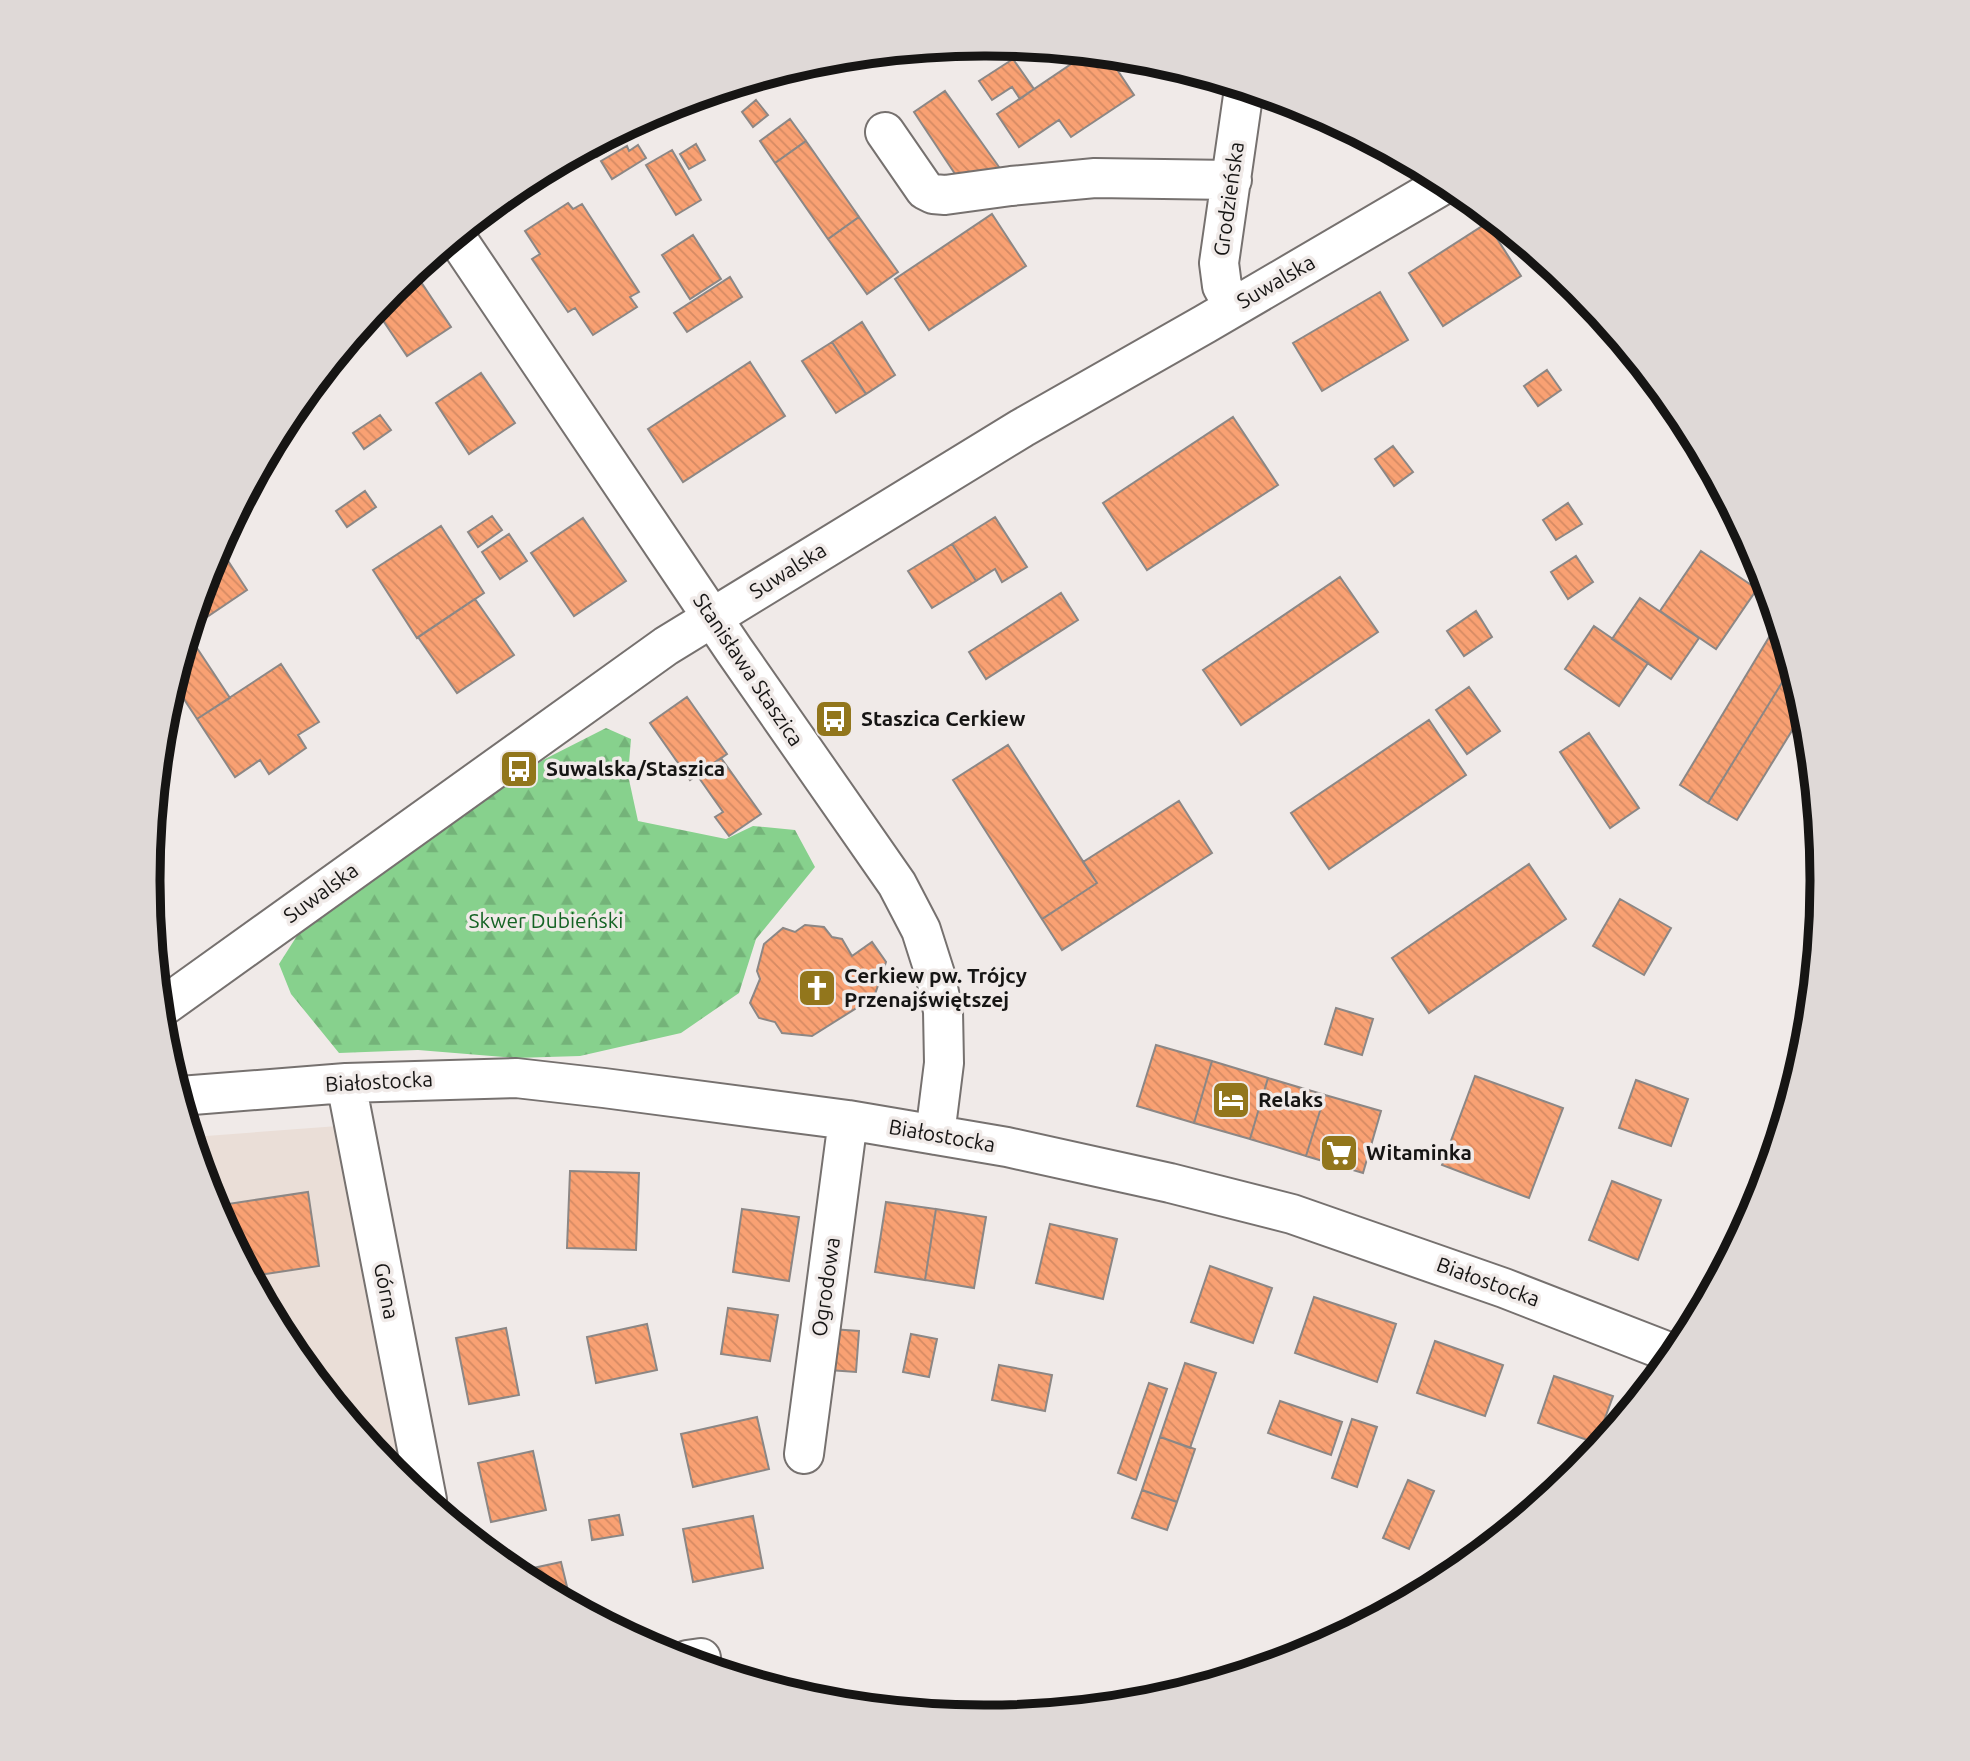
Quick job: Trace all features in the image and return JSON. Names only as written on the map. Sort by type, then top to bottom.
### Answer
[{"type":"street","name":"Grodzieńska","points":[[1234,307],[1222,286],[1219,263],[1243,98]]},
{"type":"street","points":[[885,132],[925,190],[933,194],[945,195],[1095,178],[1232,180]]},
{"type":"street","name":"Suwalska","points":[[170,1002],[666,646],[1022,428],[1435,190]]},
{"type":"street","name":"Stanisława Staszica","points":[[461,244],[712,619],[897,884],[921,930],[943,1011],[944,1063],[935,1135]]},
{"type":"street","name":"Białostocka","points":[[189,1095],[415,1079],[516,1078],[848,1120],[1007,1147],[1170,1183],[1292,1214],[1504,1288],[1663,1350]]},
{"type":"street","name":"Górna","points":[[346,1083],[425,1485]]},
{"type":"street","name":"Ogrodowa","points":[[804,1454],[848,1120]]},
{"type":"shaded area","points":[[338,1126],[402,1463],[365,1424],[299,1339],[246,1245],[223,1196],[201,1136]]},
{"type":"green space","name":"Skwer Dubieński","points":[[606,728],[631,739],[628,775],[638,821],[726,839],[753,826],[795,830],[815,867],[756,939],[739,993],[681,1033],[580,1056],[515,1058],[418,1050],[339,1053],[291,994],[279,964],[302,928],[402,853],[543,760]]},
{"type":"building","points":[[1013,59],[1034,89],[1020,99],[1012,87],[992,100],[979,81]]},
{"type":"building","points":[[1075,61],[1115,67],[1134,95],[1071,137],[1059,120],[1019,147],[997,114]]},
{"type":"building","points":[[945,91],[1004,174],[961,183],[914,112]]},
{"type":"building","points":[[756,100],[768,115],[753,127],[742,112]]},
{"type":"building","points":[[790,119],[806,141],[775,163],[760,141]]},
{"type":"building","points":[[632,136],[597,157],[595,154]]},
{"type":"building","points":[[806,141],[859,217],[828,239],[775,163]]},
{"type":"building","points":[[696,144],[705,160],[689,169],[680,154]]},
{"type":"building","points":[[638,145],[646,158],[612,179],[601,161],[627,146],[629,151]]},
{"type":"building","points":[[672,150],[701,200],[676,215],[646,165]]},
{"type":"building","points":[[568,203],[573,209],[582,204],[639,292],[630,297],[637,307],[593,335],[575,308],[568,312],[532,259],[540,254],[525,231]]},
{"type":"building","points":[[992,214],[1026,266],[929,330],[895,279]]},
{"type":"building","points":[[859,217],[898,272],[867,294],[828,239]]},
{"type":"building","points":[[1485,224],[1491,229],[1521,276],[1443,326],[1409,273]]},
{"type":"building","points":[[693,235],[721,279],[690,299],[662,255]]},
{"type":"building","points":[[730,277],[742,297],[687,332],[674,313]]},
{"type":"building","points":[[420,280],[451,327],[407,356],[382,319]]},
{"type":"building","points":[[1380,292],[1408,340],[1322,391],[1293,343]]},
{"type":"building","points":[[862,322],[895,375],[866,394],[832,342]]},
{"type":"building","points":[[832,342],[866,394],[836,413],[802,361]]},
{"type":"building","points":[[750,362],[785,416],[683,482],[648,429]]},
{"type":"building","points":[[1547,370],[1561,390],[1538,406],[1524,386]]},
{"type":"building","points":[[481,373],[515,423],[469,454],[436,403]]},
{"type":"building","points":[[380,415],[391,430],[364,449],[353,433]]},
{"type":"building","points":[[1233,417],[1278,485],[1147,570],[1103,503]]},
{"type":"building","points":[[1393,446],[1413,472],[1394,486],[1375,459]]},
{"type":"building","points":[[365,491],[376,507],[347,527],[336,511]]},
{"type":"building","points":[[1568,503],[1582,524],[1556,540],[1543,520]]},
{"type":"building","points":[[492,516],[502,530],[478,547],[468,532]]},
{"type":"building","points":[[995,517],[1027,567],[1002,582],[995,569],[976,581],[952,544]]},
{"type":"building","points":[[583,518],[626,581],[574,616],[531,553]]},
{"type":"building","points":[[441,526],[484,593],[417,638],[373,570]]},
{"type":"building","points":[[509,534],[527,561],[500,579],[482,552]]},
{"type":"building","points":[[952,544],[976,581],[932,608],[908,571]]},
{"type":"building","points":[[1701,551],[1756,590],[1716,649],[1660,611]]},
{"type":"building","points":[[1576,556],[1593,582],[1568,599],[1551,572]]},
{"type":"building","points":[[226,558],[247,590],[203,620]]},
{"type":"building","points":[[1340,577],[1378,632],[1241,725],[1203,670]]},
{"type":"building","points":[[1061,593],[1078,620],[986,679],[969,652]]},
{"type":"building","points":[[1640,598],[1699,638],[1671,679],[1612,639]]},
{"type":"building","points":[[475,599],[514,655],[457,693],[418,637]]},
{"type":"building","points":[[1476,611],[1492,637],[1464,656],[1447,631]]},
{"type":"building","points":[[1594,626],[1648,663],[1619,706],[1565,669]]},
{"type":"building","points":[[1771,633],[1784,679],[1708,803],[1680,785]]},
{"type":"building","points":[[195,645],[230,698],[197,719],[182,696]]},
{"type":"building","points":[[281,664],[319,722],[298,735],[306,748],[269,774],[260,760],[235,777],[197,719]]},
{"type":"building","points":[[1784,679],[1795,726],[1737,820],[1708,803]]},
{"type":"building","points":[[1469,687],[1500,731],[1467,754],[1436,710]]},
{"type":"building","points":[[687,697],[727,754],[690,780],[650,723]]},
{"type":"building","points":[[1429,720],[1466,775],[1329,869],[1291,813]]},
{"type":"building","points":[[1589,733],[1639,808],[1610,828],[1560,752]]},
{"type":"building","points":[[1008,745],[1097,883],[1042,919],[953,780]]},
{"type":"building","points":[[721,758],[761,814],[729,836],[715,817],[723,812],[697,775]]},
{"type":"building","points":[[1179,801],[1212,853],[1062,950],[1042,919],[1097,883],[1083,862]]},
{"type":"building","points":[[1529,864],[1566,919],[1429,1013],[1392,958]]},
{"type":"building","points":[[1620,899],[1671,928],[1644,975],[1593,946]]},
{"type":"building","name":"Cerkiew pw. Trójcy Przenajświętszej","points":[[805,925],[824,927],[832,937],[842,939],[852,956],[872,942],[886,962],[874,997],[812,1036],[782,1033],[775,1022],[759,1018],[750,1003],[760,979],[757,971],[764,944],[783,928],[795,932]]},
{"type":"building","points":[[1336,1008],[1373,1019],[1362,1055],[1325,1044]]},
{"type":"building","points":[[1156,1045],[1212,1061],[1194,1123],[1137,1106]]},
{"type":"building","name":"Relaks","points":[[1212,1061],[1268,1078],[1250,1139],[1194,1123]]},
{"type":"building","points":[[1475,1076],[1563,1108],[1529,1198],[1442,1165]]},
{"type":"building","points":[[1268,1078],[1325,1095],[1306,1156],[1250,1139]]},
{"type":"building","points":[[1636,1080],[1688,1099],[1671,1146],[1619,1128]]},
{"type":"building","points":[[1325,1095],[1381,1111],[1363,1173],[1306,1156]]},
{"type":"building","points":[[570,1171],[639,1173],[636,1250],[567,1248]]},
{"type":"building","points":[[1612,1181],[1661,1200],[1638,1260],[1589,1240]]},
{"type":"building","points":[[308,1192],[319,1266],[261,1275],[227,1204]]},
{"type":"building","points":[[886,1202],[936,1209],[925,1280],[875,1272]]},
{"type":"building","points":[[742,1209],[799,1217],[789,1281],[733,1272]]},
{"type":"building","points":[[936,1209],[986,1217],[974,1288],[925,1280]]},
{"type":"building","points":[[1050,1224],[1117,1239],[1103,1299],[1036,1283]]},
{"type":"building","points":[[1210,1266],[1272,1288],[1253,1343],[1191,1322]]},
{"type":"building","points":[[1314,1297],[1396,1324],[1377,1382],[1295,1353]]},
{"type":"building","points":[[728,1308],[778,1315],[770,1361],[721,1354]]},
{"type":"building","points":[[647,1324],[657,1370],[596,1383],[587,1337]]},
{"type":"building","points":[[506,1328],[519,1395],[469,1404],[456,1338]]},
{"type":"building","points":[[831,1329],[859,1331],[856,1372],[829,1370]]},
{"type":"building","points":[[911,1334],[937,1339],[929,1377],[903,1372]]},
{"type":"building","points":[[1435,1341],[1503,1365],[1485,1416],[1417,1393]]},
{"type":"building","points":[[1185,1363],[1216,1373],[1190,1448],[1160,1437]]},
{"type":"building","points":[[999,1365],[1052,1375],[1045,1411],[992,1400]]},
{"type":"building","points":[[1554,1376],[1613,1396],[1602,1428],[1589,1441],[1538,1423]]},
{"type":"building","points":[[1149,1383],[1167,1389],[1136,1480],[1118,1473]]},
{"type":"building","points":[[1280,1401],[1342,1422],[1331,1455],[1268,1433]]},
{"type":"building","points":[[757,1417],[769,1469],[693,1487],[681,1434]]},
{"type":"building","points":[[1352,1419],[1377,1427],[1357,1487],[1332,1478]]},
{"type":"building","points":[[1160,1437],[1195,1449],[1177,1502],[1142,1490]]},
{"type":"building","points":[[533,1451],[546,1510],[491,1522],[478,1463]]},
{"type":"building","points":[[1408,1480],[1434,1491],[1409,1549],[1383,1538]]},
{"type":"building","points":[[1142,1490],[1177,1502],[1167,1530],[1132,1518]]},
{"type":"building","points":[[619,1515],[623,1535],[592,1540],[589,1520]]},
{"type":"building","points":[[753,1516],[763,1568],[693,1582],[683,1529]]},
{"type":"building","points":[[561,1562],[568,1592],[531,1569]]},
{"type":"place","name":"Staszica Cerkiew","points":[[834,719]]},
{"type":"place","name":"Suwalska/Staszica","points":[[519,769]]},
{"type":"place","name":"Cerkiew pw. Trójcy Przenajświętszej","points":[[817,988]]},
{"type":"place","name":"Relaks","points":[[1231,1100]]},
{"type":"place","name":"Witaminka","points":[[1339,1153]]}]
